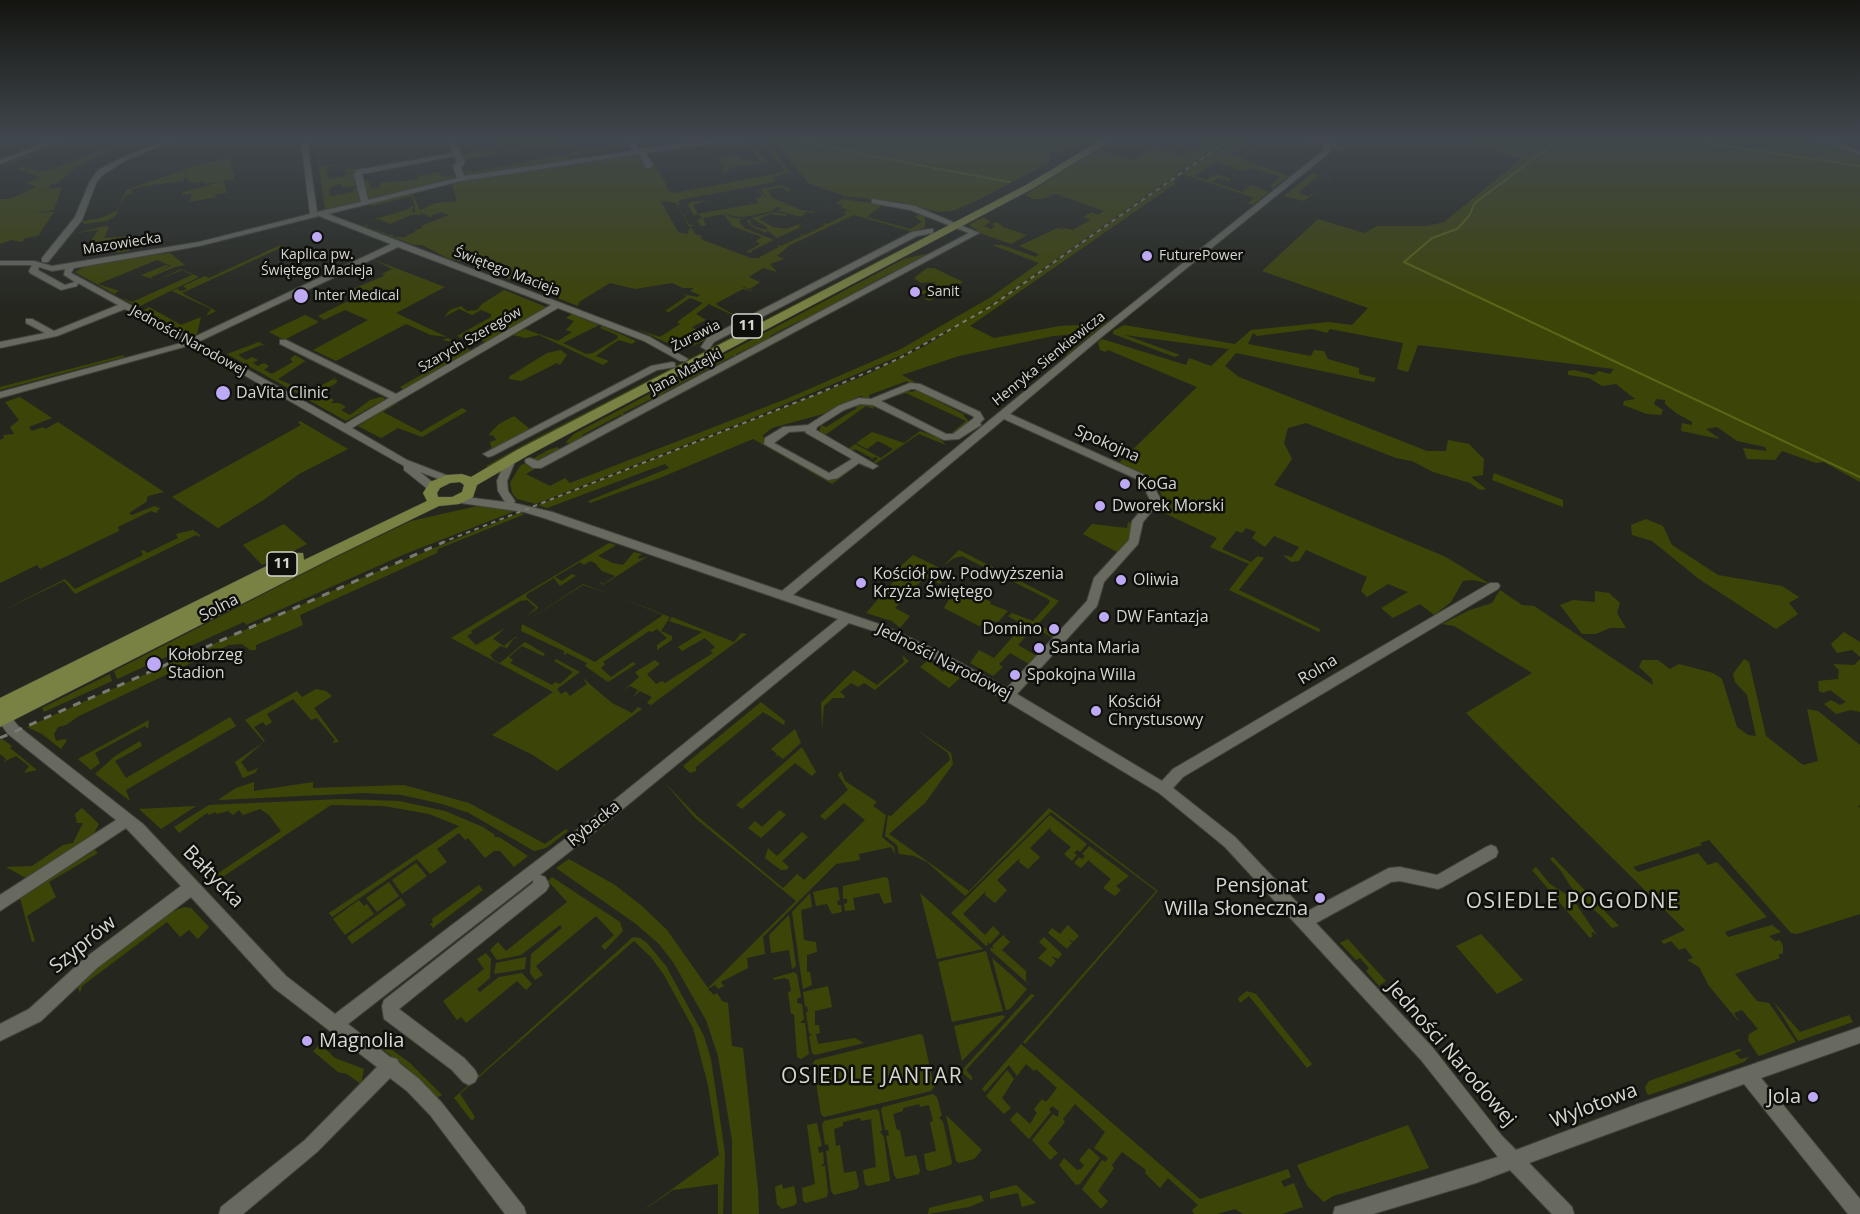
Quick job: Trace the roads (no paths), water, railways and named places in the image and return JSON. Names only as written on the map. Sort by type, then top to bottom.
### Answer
[{"type":"main road","name":"Żurawia","points":[[462,485],[1003,195]]},
{"type":"main road","name":"Żurawia","points":[[462,485],[677,362],[930,231],[951,224],[1013,195]]},
{"type":"main road","name":"11","points":[[433,494],[462,485]]},
{"type":"main road","name":"11","points":[[433,494],[462,485]]},
{"type":"main road","name":"Solna","points":[[1,714],[433,494]]},
{"type":"street","points":[[72,294],[33,271],[79,218],[88,195]]},
{"type":"street","points":[[313,195],[317,215]]},
{"type":"street","points":[[363,195],[366,205]]},
{"type":"street","name":"Mazowiecka","points":[[69,264],[177,249],[404,195]]},
{"type":"street","name":"Henryka Sienkiewicza","points":[[785,595],[1002,414],[1274,195]]},
{"type":"street","points":[[875,201],[912,208],[951,224]]},
{"type":"street","name":"Świętego Macieja","points":[[317,215],[647,339],[677,362]]},
{"type":"street","name":"Jana Matejki","points":[[530,461],[537,466],[975,233],[951,224]]},
{"type":"street","points":[[0,395],[190,342],[397,244]]},
{"type":"street","points":[[0,262],[69,264]]},
{"type":"street","name":"Jedności Narodowej","points":[[0,262],[39,263],[52,269],[56,276],[98,292]]},
{"type":"street","points":[[52,269],[69,264]]},
{"type":"street","name":"Jedności Narodowej","points":[[69,264],[67,274],[403,462],[524,508],[785,595],[906,640],[1009,695],[1164,789],[1230,842],[1426,1054],[1514,1160],[1565,1214]]},
{"type":"street","points":[[64,288],[74,284]]},
{"type":"street","name":"Szarych Szeregów","points":[[345,428],[557,305]]},
{"type":"street","points":[[0,345],[54,334],[124,306]]},
{"type":"street","points":[[29,321],[54,334]]},
{"type":"street","points":[[283,342],[396,399]]},
{"type":"street","points":[[489,454],[654,368],[677,362]]},
{"type":"street","points":[[858,459],[834,476],[828,477],[768,442],[787,429],[811,428],[841,408],[859,401],[874,402],[944,438],[955,437],[979,419],[977,414],[917,386],[899,390],[874,402]]},
{"type":"street","name":"Spokojna","points":[[1002,414],[1145,479],[1156,500],[1138,521],[1134,541],[1098,581],[1093,603],[1009,695]]},
{"type":"street","points":[[811,428],[817,437],[873,466]]},
{"type":"street","points":[[552,438],[568,449]]},
{"type":"street","points":[[510,501],[503,491],[502,481],[511,459]]},
{"type":"street","name":"Jedności Narodowej","points":[[403,462],[433,494]]},
{"type":"street","name":"Jedności Narodowej","points":[[462,485],[524,508]]},
{"type":"street","name":"Rolna","points":[[1164,789],[1178,773],[1494,586]]},
{"type":"street","name":"Rybacka","points":[[336,1024],[591,827],[848,617]]},
{"type":"street","name":"Bałtycka","points":[[1,714],[13,730],[127,820],[280,982],[391,1065],[436,1109],[517,1214]]},
{"type":"street","points":[[0,904],[127,820]]},
{"type":"street","points":[[1303,922],[1389,875],[1400,874],[1438,882],[1491,852]]},
{"type":"street","points":[[469,1076],[458,1064],[390,1013],[390,1006],[541,886],[540,882]]},
{"type":"street","name":"Szyprów","points":[[0,1033],[35,1015],[91,963],[191,888]]},
{"type":"street","name":"Wylotowa","points":[[1342,1214],[1436,1187],[1860,1035]]},
{"type":"street","points":[[228,1214],[311,1146],[391,1065]]},
{"type":"street","points":[[1747,1074],[1860,1214]]},
{"type":"waterway","points":[[1486,195],[1475,203],[1469,216],[1457,229],[1432,238],[1404,262],[1860,477]]},
{"type":"railway","points":[[441,543],[817,394],[898,359],[990,307],[1150,195]]},
{"type":"railway","points":[[0,738],[444,542]]},
{"type":"place","name":"Kaplica pw. Świętego Macieja","points":[[317,237]]},
{"type":"place","name":"FuturePower","points":[[1147,256]]},
{"type":"place","name":"Sanit","points":[[915,292]]},
{"type":"place","name":"Inter Medical","points":[[301,296]]},
{"type":"place","name":"DaVita Clinic","points":[[223,393]]},
{"type":"place","name":"KoGa","points":[[1125,484]]},
{"type":"place","name":"Dworek Morski","points":[[1100,506]]},
{"type":"place","name":"Oliwia","points":[[1121,580]]},
{"type":"place","name":"Kościół pw. Podwyższenia Krzyża Świętego","points":[[861,583]]},
{"type":"place","name":"DW Fantazja","points":[[1104,617]]},
{"type":"place","name":"Domino","points":[[1054,629]]},
{"type":"place","name":"Santa Maria","points":[[1039,648]]},
{"type":"place","name":"Kołobrzeg Stadion","points":[[154,664]]},
{"type":"place","name":"Spokojna Willa","points":[[1015,675]]},
{"type":"place","name":"Kościół Chrystusowy","points":[[1096,711]]},
{"type":"place","name":"Pensjonat Willa Słoneczna","points":[[1320,898]]},
{"type":"place","name":"Magnolia","points":[[307,1041]]},
{"type":"place","name":"Jola","points":[[1813,1097]]},
{"type":"district","name":"OSIEDLE POGODNE","points":[[1573,902]]},
{"type":"district","name":"OSIEDLE JANTAR","points":[[872,1077]]}]
